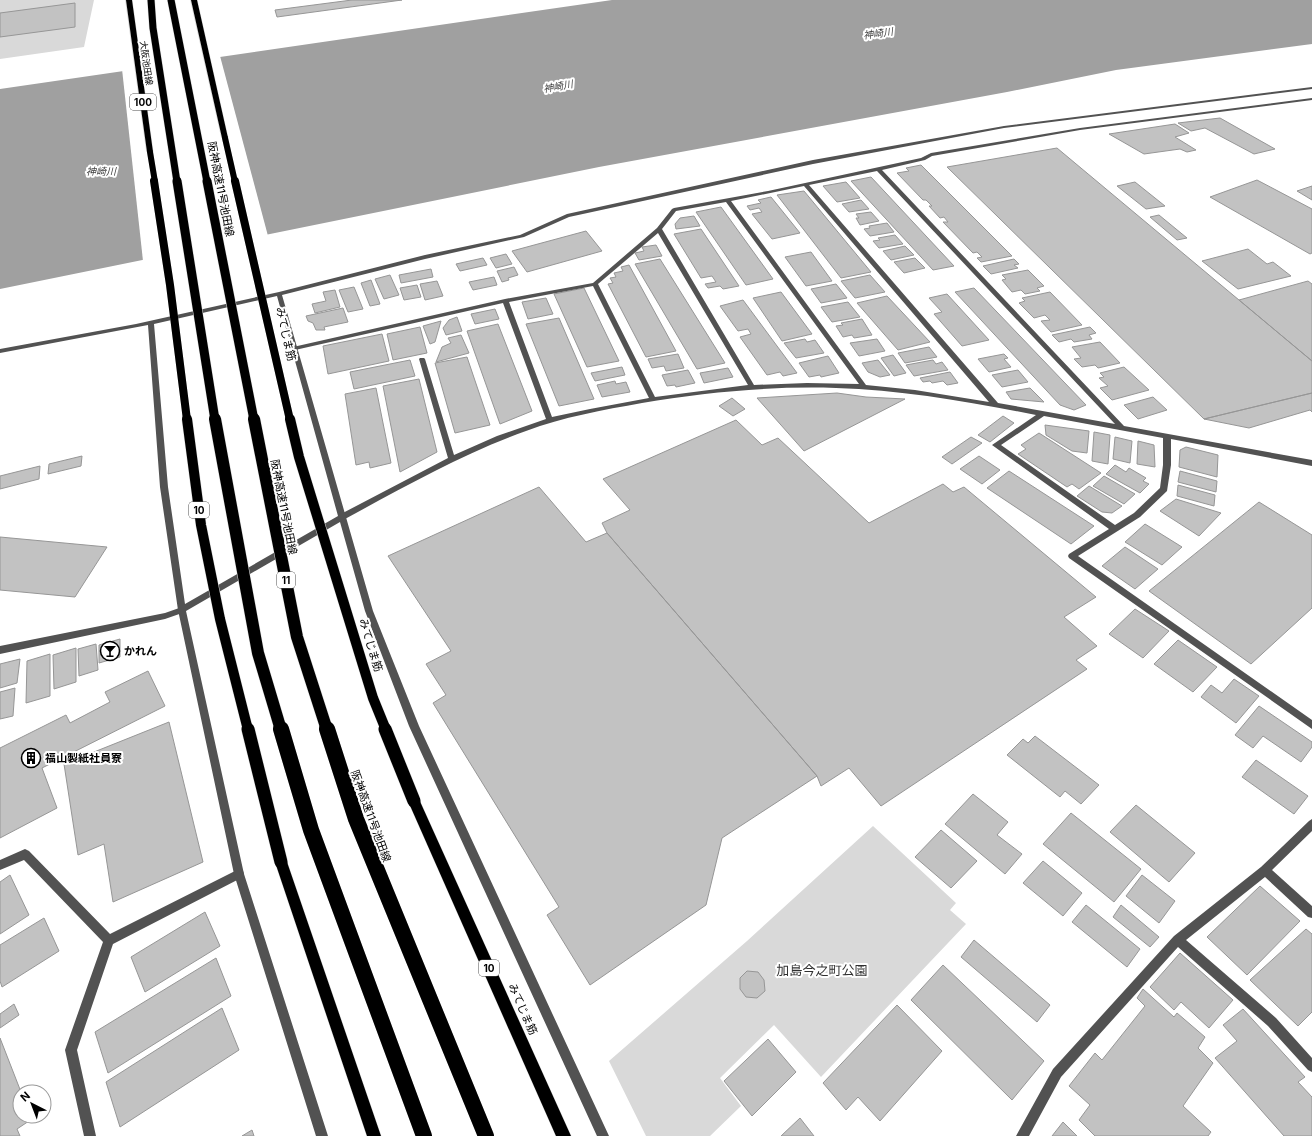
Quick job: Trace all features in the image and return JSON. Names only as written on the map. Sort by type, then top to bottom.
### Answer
[{"type":"highway","points":[[151,0],[156,44],[217,431],[258,653],[311,830],[424,1136]]},
{"type":"highway","name":"阪神高速11号池田線","points":[[171,0],[297,637],[356,819],[486,1136]]},
{"type":"main road","name":"大阪池田線","points":[[130,0],[135,52],[150,152]]},
{"type":"main road","name":"みてじま筋","points":[[194,0],[299,457],[373,698],[414,801],[564,1136]]},
{"type":"main road","name":"10","points":[[150,152],[170,285],[201,525],[220,619],[282,862],[374,1136]]},
{"type":"street","points":[[0,351],[151,323],[279,294],[425,257],[522,236],[567,216],[813,162],[1004,127],[1312,88]]},
{"type":"street","points":[[295,348],[505,301],[595,284],[659,230],[674,210],[728,201],[806,185],[923,159],[931,155],[1080,129],[1312,99]]},
{"type":"street","points":[[878,169],[1123,428]]},
{"type":"street","points":[[806,185],[996,405]]},
{"type":"street","points":[[728,201],[864,387]]},
{"type":"street","points":[[659,230],[752,387]]},
{"type":"street","points":[[595,284],[653,399]]},
{"type":"street","points":[[279,294],[369,611],[414,726],[603,1136]]},
{"type":"street","points":[[505,301],[550,420]]},
{"type":"street","points":[[151,323],[164,487],[182,610],[239,874],[322,1136]]},
{"type":"street","points":[[422,359],[452,460]]},
{"type":"street","points":[[0,650],[165,616],[182,610],[342,517],[452,460],[521,429],[581,412],[653,399],[752,387],[864,387],[996,405],[1312,462]]},
{"type":"street","points":[[1042,414],[996,445],[1114,529]]},
{"type":"street","points":[[1167,436],[1167,465],[1164,489],[1137,515],[1072,556],[1312,725]]},
{"type":"street","points":[[1022,1136],[1057,1073],[1178,940],[1266,870],[1312,824]]},
{"type":"street","points":[[0,865],[25,854],[109,940]]},
{"type":"street","points":[[1266,870],[1312,913]]},
{"type":"street","points":[[90,1136],[71,1050],[109,940],[239,874]]},
{"type":"street","points":[[1178,940],[1272,1022],[1312,1066]]},
{"type":"green space","points":[[0,0],[94,0],[84,47],[0,59]]},
{"type":"green space","name":"加島今之町公園","points":[[873,826],[956,903],[950,910],[966,924],[821,1077],[774,1025],[720,1078],[741,1106],[710,1136],[646,1136],[609,1061],[747,941]]},
{"type":"water","name":"神崎川","points":[[612,0],[1312,0],[1312,44],[1116,70],[1007,92],[599,167],[0,289],[0,89]]},
{"type":"pier","points":[[220,56],[268,236],[143,261],[122,69]]},
{"type":"building","points":[[352,0],[402,0],[277,17],[275,10]]},
{"type":"building","points":[[75,3],[75,27],[0,37],[0,13]]},
{"type":"building","points":[[1220,118],[1275,149],[1254,154],[1205,128],[1191,131],[1178,123]]},
{"type":"building","points":[[1175,124],[1189,133],[1175,137],[1196,150],[1187,152],[1180,149],[1144,154],[1109,134]]},
{"type":"building","points":[[1057,148],[1312,361],[1312,393],[1204,419],[947,167]]},
{"type":"building","points":[[921,165],[1012,256],[981,262],[977,258],[982,257],[977,252],[973,253],[943,222],[948,222],[944,217],[940,218],[929,206],[932,206],[926,200],[923,200],[897,173],[909,171],[906,168]]},
{"type":"building","points":[[871,177],[954,266],[933,270],[851,181]]},
{"type":"building","points":[[1257,180],[1312,209],[1312,253],[1310,254],[1210,197]]},
{"type":"building","points":[[846,182],[860,198],[837,202],[823,186]]},
{"type":"building","points":[[1135,182],[1165,206],[1146,209],[1117,186]]},
{"type":"building","points":[[1312,186],[1312,200],[1297,191]]},
{"type":"building","points":[[804,191],[871,272],[841,278],[777,195]]},
{"type":"building","points":[[771,197],[800,233],[772,239],[752,214],[762,212],[759,208],[750,210],[747,206],[761,203],[758,200]]},
{"type":"building","points":[[861,200],[869,209],[849,212],[842,204]]},
{"type":"building","points":[[721,207],[773,279],[746,285],[696,212]]},
{"type":"building","points":[[871,212],[879,221],[860,225],[856,218],[859,218],[856,214]]},
{"type":"building","points":[[1159,215],[1187,238],[1177,240],[1150,217]]},
{"type":"building","points":[[694,216],[700,226],[676,229],[675,224],[680,218]]},
{"type":"building","points":[[887,223],[894,232],[870,236],[864,229],[870,228],[869,226]]},
{"type":"building","points":[[701,229],[739,286],[723,289],[720,286],[708,288],[705,284],[716,282],[712,276],[701,278],[674,234]]},
{"type":"building","points":[[586,231],[602,251],[527,272],[512,251]]},
{"type":"building","points":[[895,235],[903,244],[879,248],[873,241],[880,240],[878,238]]},
{"type":"building","points":[[656,245],[662,256],[639,260],[635,253],[644,251],[642,247]]},
{"type":"building","points":[[905,246],[914,255],[891,260],[883,251]]},
{"type":"building","points":[[1248,249],[1267,264],[1273,262],[1291,276],[1238,289],[1202,261]]},
{"type":"building","points":[[811,252],[832,281],[806,286],[785,257]]},
{"type":"building","points":[[506,254],[512,264],[496,268],[490,258]]},
{"type":"building","points":[[483,258],[487,265],[460,271],[456,264]]},
{"type":"building","points":[[915,258],[925,268],[904,273],[894,262]]},
{"type":"building","points":[[660,259],[725,363],[697,369],[635,264]]},
{"type":"building","points":[[1014,259],[1019,264],[1014,265],[1018,268],[991,274],[983,266]]},
{"type":"building","points":[[629,265],[676,351],[646,357],[608,284],[613,283],[610,278],[616,277],[614,273],[623,271],[621,267]]},
{"type":"building","points":[[514,267],[518,275],[508,278],[509,280],[502,282],[497,271]]},
{"type":"building","points":[[431,269],[433,277],[401,283],[399,275]]},
{"type":"building","points":[[1028,270],[1044,286],[1037,288],[1040,291],[1025,294],[1021,290],[1012,292],[1002,280],[1006,279],[1002,275]]},
{"type":"building","points":[[390,275],[399,295],[384,299],[375,279]]},
{"type":"building","points":[[870,275],[885,292],[855,298],[841,281]]},
{"type":"building","points":[[494,277],[497,285],[473,290],[469,282]]},
{"type":"building","points":[[371,280],[380,304],[370,306],[361,283]]},
{"type":"building","points":[[437,281],[443,296],[425,300],[420,284]]},
{"type":"building","points":[[1308,281],[1312,284],[1312,361],[1239,300]]},
{"type":"building","points":[[836,284],[847,298],[821,303],[811,289]]},
{"type":"building","points":[[417,285],[421,297],[404,300],[400,288]]},
{"type":"building","points":[[354,287],[363,309],[348,312],[339,290]]},
{"type":"building","points":[[584,288],[619,361],[587,367],[554,294]]},
{"type":"building","points":[[974,288],[1086,405],[1074,410],[1060,405],[955,292]]},
{"type":"building","points":[[335,290],[340,307],[315,313],[312,304],[326,301],[323,292]]},
{"type":"building","points":[[781,292],[812,334],[782,341],[753,298]]},
{"type":"building","points":[[1050,292],[1082,325],[1051,332],[1041,321],[1050,320],[1045,315],[1034,318],[1019,303],[1025,301],[1022,298]]},
{"type":"building","points":[[947,294],[989,340],[962,346],[934,314],[942,312],[929,298]]},
{"type":"building","points":[[887,296],[930,342],[898,350],[857,303]]},
{"type":"building","points":[[546,298],[553,314],[528,319],[522,302]]},
{"type":"building","points":[[743,300],[797,373],[783,376],[780,372],[767,375],[740,337],[751,334],[748,329],[738,331],[720,306]]},
{"type":"building","points":[[848,302],[860,317],[832,322],[821,307]]},
{"type":"building","points":[[343,308],[348,322],[324,327],[325,330],[316,330],[313,323],[308,321],[306,316]]},
{"type":"building","points":[[495,309],[499,319],[475,324],[471,314]]},
{"type":"building","points":[[457,317],[462,331],[446,335],[443,328],[449,320]]},
{"type":"building","points":[[559,318],[594,399],[559,406],[526,324]]},
{"type":"building","points":[[862,319],[872,335],[854,338],[852,335],[843,337],[836,326],[843,325],[841,323]]},
{"type":"building","points":[[441,321],[435,342],[430,344],[423,326]]},
{"type":"building","points":[[498,324],[532,411],[500,424],[467,331]]},
{"type":"building","points":[[420,327],[427,353],[393,360],[387,334]]},
{"type":"building","points":[[1090,327],[1096,333],[1089,335],[1092,339],[1074,342],[1071,339],[1059,342],[1052,335]]},
{"type":"building","points":[[382,334],[389,361],[328,374],[323,346]]},
{"type":"building","points":[[461,335],[469,353],[436,362],[442,347],[451,343],[448,338]]},
{"type":"building","points":[[805,339],[807,342],[815,340],[824,353],[796,358],[784,343]]},
{"type":"building","points":[[877,339],[885,351],[859,356],[850,343]]},
{"type":"building","points":[[1100,342],[1120,363],[1098,368],[1095,365],[1082,367],[1074,359],[1081,358],[1072,347]]},
{"type":"building","points":[[929,347],[937,357],[905,363],[898,353]]},
{"type":"building","points":[[678,354],[684,368],[666,371],[664,366],[652,368],[648,359]]},
{"type":"building","points":[[1004,354],[1008,358],[1004,359],[1011,367],[989,372],[978,359]]},
{"type":"building","points":[[893,355],[906,373],[894,376],[881,358]]},
{"type":"building","points":[[828,356],[839,373],[821,377],[820,375],[809,377],[799,363]]},
{"type":"building","points":[[467,357],[490,425],[455,433],[435,363]]},
{"type":"building","points":[[410,360],[415,376],[354,389],[350,372]]},
{"type":"building","points":[[878,360],[890,375],[880,377],[868,372],[862,363]]},
{"type":"building","points":[[933,360],[936,364],[942,362],[948,370],[914,376],[906,365]]},
{"type":"building","points":[[622,367],[625,375],[595,381],[591,373]]},
{"type":"building","points":[[1124,367],[1149,390],[1112,400],[1100,388],[1108,386],[1099,378],[1104,377],[1100,373]]},
{"type":"building","points":[[728,368],[733,377],[704,383],[700,373]]},
{"type":"building","points":[[688,370],[695,383],[676,387],[675,385],[667,386],[662,375]]},
{"type":"building","points":[[1018,370],[1028,382],[1002,387],[992,375]]},
{"type":"building","points":[[950,372],[958,383],[947,385],[943,381],[932,383],[930,381],[923,382],[920,378]]},
{"type":"building","points":[[419,379],[437,452],[400,472],[383,386]]},
{"type":"building","points":[[615,381],[616,384],[626,382],[630,392],[602,397],[597,385]]},
{"type":"building","points":[[376,388],[391,463],[370,468],[369,462],[356,465],[345,394]]},
{"type":"building","points":[[1030,388],[1044,402],[1011,399],[1006,392]]},
{"type":"building","points":[[837,393],[866,397],[905,399],[804,451],[757,398]]},
{"type":"building","points":[[1312,393],[1312,412],[1310,410],[1249,428],[1204,419]]},
{"type":"building","points":[[1153,397],[1167,410],[1138,419],[1124,405]]},
{"type":"building","points":[[732,398],[745,409],[733,416],[719,406]]},
{"type":"building","points":[[1003,416],[1014,423],[990,442],[978,435]]},
{"type":"building","points":[[736,420],[762,445],[778,438],[869,523],[943,484],[953,492],[964,487],[1096,597],[1064,617],[1097,646],[1076,660],[1087,669],[881,806],[849,768],[821,786],[817,776],[607,533],[602,523],[630,510],[603,479]]},
{"type":"building","points":[[1045,425],[1089,431],[1087,453],[1072,451],[1046,435]]},
{"type":"building","points":[[1094,432],[1110,435],[1108,464],[1092,461]]},
{"type":"building","points":[[1039,433],[1101,473],[1079,489],[1072,484],[1067,487],[1018,454],[1026,449],[1021,445]]},
{"type":"building","points":[[971,437],[982,443],[952,464],[942,457]]},
{"type":"building","points":[[1115,437],[1132,441],[1130,463],[1113,459]]},
{"type":"building","points":[[1138,441],[1154,445],[1155,467],[1137,464]]},
{"type":"building","points":[[1186,447],[1218,455],[1217,477],[1179,467],[1180,450]]},
{"type":"building","points":[[82,456],[81,466],[48,474],[49,464]]},
{"type":"building","points":[[979,456],[1000,470],[982,484],[960,469]]},
{"type":"building","points":[[1115,465],[1126,472],[1129,468],[1146,478],[1143,481],[1149,484],[1140,493],[1106,474]]},
{"type":"building","points":[[40,466],[39,479],[0,489],[0,476]]},
{"type":"building","points":[[1009,471],[1094,526],[1071,544],[987,488]]},
{"type":"building","points":[[1180,471],[1217,481],[1216,492],[1178,482]]},
{"type":"building","points":[[1104,476],[1135,494],[1124,504],[1093,486]]},
{"type":"building","points":[[1178,485],[1215,495],[1214,506],[1177,496]]},
{"type":"building","points":[[1089,486],[1122,506],[1112,513],[1102,512],[1077,496]]},
{"type":"building","points":[[539,487],[586,542],[607,533],[817,776],[722,838],[706,905],[590,985],[547,915],[559,907],[433,703],[446,695],[426,664],[451,651],[388,556]]},
{"type":"building","points":[[1176,499],[1221,513],[1199,536],[1160,511]]},
{"type":"building","points":[[1259,502],[1312,535],[1312,608],[1251,664],[1149,591]]},
{"type":"building","points":[[1145,524],[1182,547],[1162,565],[1125,542]]},
{"type":"building","points":[[0,537],[107,547],[75,597],[0,590]]},
{"type":"building","points":[[1125,547],[1158,569],[1135,589],[1102,566]]},
{"type":"building","points":[[1135,609],[1169,631],[1143,658],[1109,634]]},
{"type":"building","points":[[120,639],[120,657],[99,663],[99,645]]},
{"type":"building","points":[[1178,640],[1217,667],[1193,692],[1154,664]]},
{"type":"building","points":[[96,644],[98,670],[79,676],[78,649]]},
{"type":"building","points":[[76,648],[76,682],[54,689],[53,655]]},
{"type":"building","points":[[50,654],[50,696],[26,703],[27,661]]},
{"type":"building","points":[[20,659],[17,683],[0,688],[0,664]]},
{"type":"building","name":"福山製紙社員寮","points":[[148,671],[165,706],[42,768],[57,808],[0,838],[0,748],[66,715],[70,723],[110,702],[105,692]]},
{"type":"building","points":[[1234,679],[1259,696],[1236,723],[1201,697],[1211,685],[1222,693]]},
{"type":"building","points":[[15,688],[13,716],[0,719],[0,692]]},
{"type":"building","points":[[1259,706],[1312,742],[1312,747],[1301,762],[1263,736],[1253,748],[1235,735]]},
{"type":"building","points":[[169,722],[203,862],[113,902],[104,844],[78,855],[64,764]]},
{"type":"building","points":[[1035,736],[1099,785],[1081,804],[1065,791],[1060,797],[1007,755],[1023,739],[1028,743]]},
{"type":"building","points":[[1256,760],[1308,796],[1294,814],[1242,777]]},
{"type":"building","points":[[973,794],[1008,822],[997,835],[1022,854],[1005,874],[945,824]]},
{"type":"building","points":[[1136,805],[1195,853],[1169,882],[1110,832]]},
{"type":"building","points":[[1071,813],[1141,869],[1114,902],[1043,844]]},
{"type":"building","points":[[941,830],[977,861],[951,888],[915,857]]},
{"type":"building","points":[[1043,861],[1082,893],[1063,916],[1023,883]]},
{"type":"building","points":[[10,875],[29,915],[0,934],[0,882]]},
{"type":"building","points":[[1142,875],[1175,901],[1159,923],[1126,896]]},
{"type":"building","points":[[1260,886],[1300,921],[1247,975],[1207,937]]},
{"type":"building","points":[[1086,905],[1140,949],[1127,967],[1072,922]]},
{"type":"building","points":[[1121,905],[1159,937],[1150,947],[1113,917]]},
{"type":"building","points":[[205,912],[220,946],[145,992],[131,957]]},
{"type":"building","points":[[44,918],[59,951],[2,987],[0,981],[0,945]]},
{"type":"building","points":[[1306,929],[1312,934],[1312,1012],[1298,1026],[1250,980]]},
{"type":"building","points":[[974,940],[1050,1005],[1037,1022],[961,957]]},
{"type":"building","points":[[1180,953],[1233,1000],[1209,1028],[1181,1002],[1174,1010],[1150,987]]},
{"type":"building","points":[[216,958],[231,996],[108,1073],[95,1032]]},
{"type":"building","points":[[943,965],[1044,1061],[1012,1100],[911,1000]]},
{"type":"building","points":[[747,971],[758,972],[764,980],[765,991],[757,998],[746,997],[740,989],[740,978]]},
{"type":"building","points":[[1143,989],[1174,1017],[1177,1013],[1205,1037],[1198,1048],[1213,1063],[1183,1106],[1211,1132],[1208,1136],[1095,1136],[1079,1120],[1090,1105],[1069,1086],[1095,1053],[1102,1060],[1145,1006],[1137,998]]},
{"type":"building","points":[[14,1004],[19,1015],[0,1028],[0,1014]]},
{"type":"building","points":[[897,1005],[942,1051],[880,1121],[858,1097],[846,1110],[823,1083]]},
{"type":"building","points":[[222,1008],[239,1050],[120,1127],[106,1082]]},
{"type":"building","points":[[1243,1009],[1305,1077],[1298,1082],[1312,1097],[1312,1136],[1284,1136],[1215,1058],[1237,1041],[1223,1025]]},
{"type":"building","points":[[0,1038],[18,1084],[12,1084],[12,1124],[24,1124],[17,1129],[20,1136],[0,1136]]},
{"type":"building","points":[[768,1039],[796,1072],[752,1116],[724,1081]]},
{"type":"building","points":[[800,1118],[814,1136],[781,1136]]},
{"type":"building","points":[[1063,1122],[1077,1136],[1052,1136]]},
{"type":"building","points":[[252,1130],[254,1136],[242,1136]]},
{"type":"place","name":"かれん","points":[[110,651]]},
{"type":"place","name":"福山製紙社員寮","points":[[31,758]]}]
